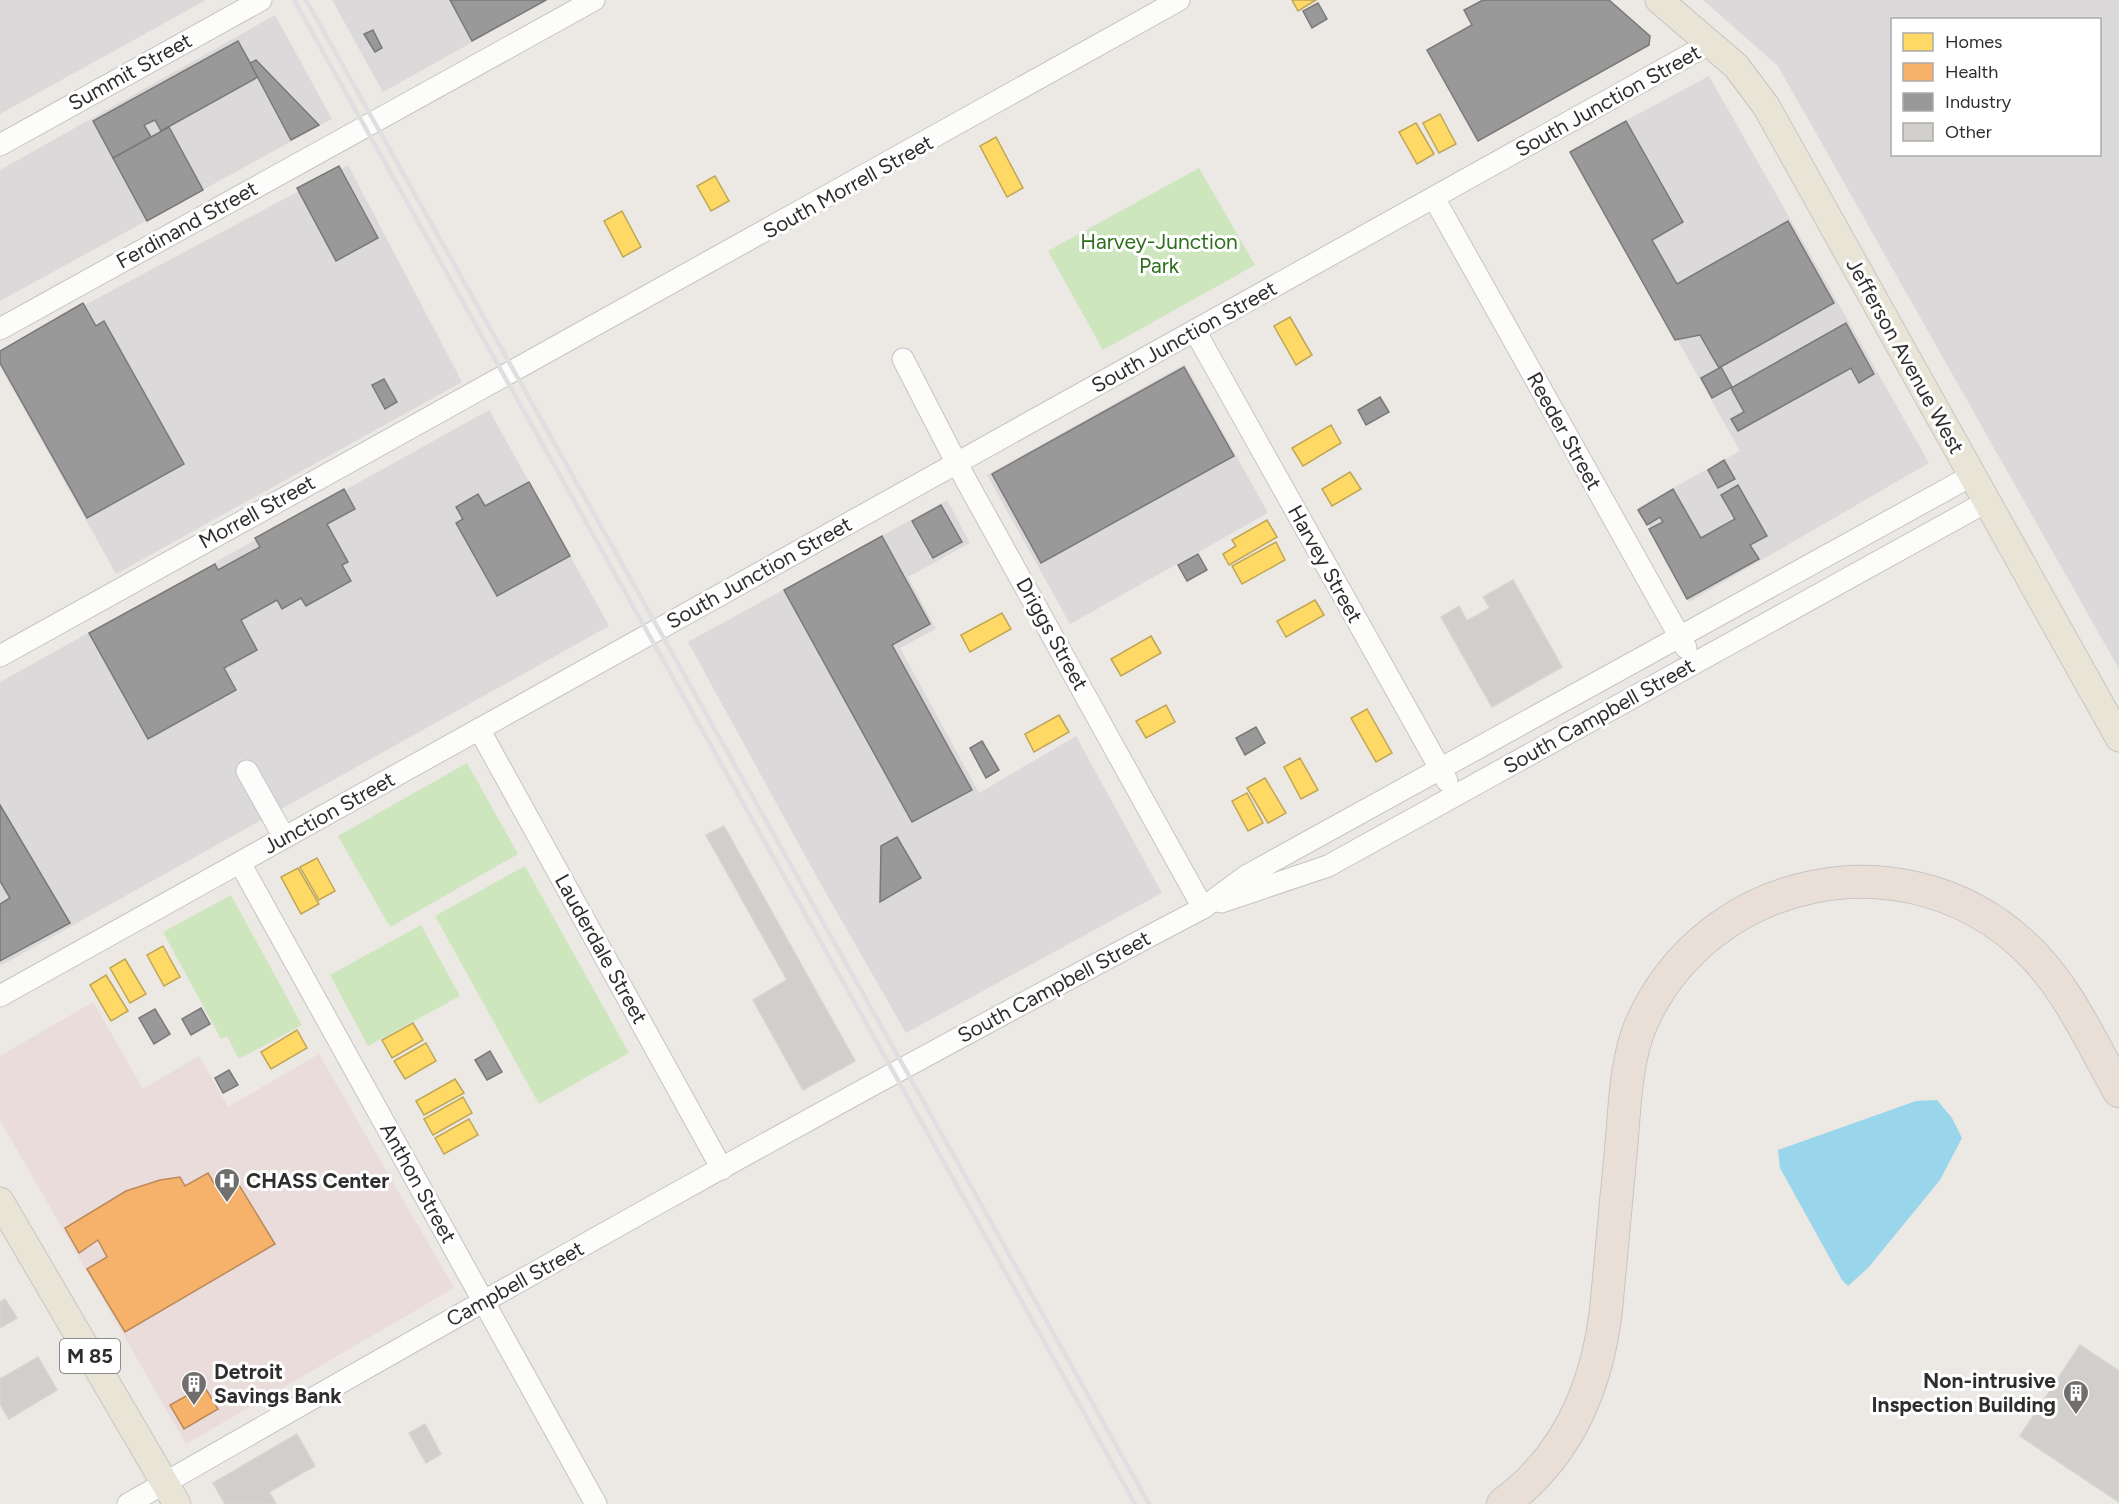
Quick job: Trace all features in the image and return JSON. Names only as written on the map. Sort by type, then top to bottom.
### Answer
[{"type":"highway","points":[[1503,1504],[1544,1467],[1570,1431],[1592,1381],[1604,1329],[1627,1088],[1636,1039],[1651,1005],[1673,971],[1697,945],[1729,921],[1783,895],[1831,883],[1888,883],[1925,890],[1954,899],[1982,913],[2001,927],[2044,966],[2073,1009],[2119,1091]]},
{"type":"main road","name":"Jefferson Avenue West","points":[[1659,0],[1736,66],[1766,106],[2119,738]]},
{"type":"main road","name":"M 85","points":[[0,1201],[171,1494]]},
{"type":"street","name":"Summit Street","points":[[0,145],[261,0]]},
{"type":"street","name":"Ferdinand Street","points":[[0,329],[594,0]]},
{"type":"street","name":"South Morrell Street","points":[[514,369],[822,202],[1179,0]]},
{"type":"street","name":"South Junction Street","points":[[657,630],[1710,44]]},
{"type":"street","name":"Reeder Street","points":[[1434,198],[1694,664]]},
{"type":"street","name":"Harvey Street","points":[[1195,331],[1455,796]]},
{"type":"street","name":"Driggs Street","points":[[903,359],[957,464],[1203,908]]},
{"type":"street","name":"Morrell Street","points":[[0,656],[514,369]]},
{"type":"street","name":"South Campbell Street","points":[[904,1068],[1203,908],[1246,876],[1971,476]]},
{"type":"street","name":"South Campbell Street","points":[[1203,908],[1328,866],[1986,502]]},
{"type":"street","name":"Junction Street","points":[[0,996],[657,630]]},
{"type":"street","name":"Lauderdale Street","points":[[479,729],[722,1169]]},
{"type":"street","points":[[247,771],[284,837]]},
{"type":"street","name":"Anthon Street","points":[[240,863],[596,1504]]},
{"type":"street","name":"Campbell Street","points":[[128,1504],[171,1494],[484,1302],[904,1068]]},
{"type":"shaded area","points":[[0,0],[206,0],[0,114]]},
{"type":"shaded area","points":[[332,0],[548,0],[383,92]]},
{"type":"shaded area","points":[[1703,0],[2119,0],[2119,669],[1778,66]]},
{"type":"shaded area","points":[[275,15],[332,119],[0,301],[0,170]]},
{"type":"shaded area","points":[[1709,76],[1929,463],[1689,602],[1639,507],[1740,451],[1571,150]]},
{"type":"shaded area","points":[[348,165],[462,382],[116,574],[0,366],[0,350]]},
{"type":"shaded area","points":[[1185,364],[1268,513],[1070,624],[987,475]]},
{"type":"shaded area","points":[[489,410],[609,626],[0,966],[0,682]]},
{"type":"shaded area","points":[[947,500],[970,543],[908,577],[936,629],[900,648],[979,793],[1076,736],[1162,893],[906,1033],[819,881],[688,642]]},
{"type":"shaded area","name":"CHASS Center","points":[[93,1002],[143,1089],[199,1056],[228,1107],[319,1054],[454,1288],[186,1444],[0,1120],[0,1056]]},
{"type":"green space","name":"Harvey-Junction Park","points":[[1199,168],[1255,265],[1103,350],[1048,251]]},
{"type":"green space","points":[[467,763],[518,854],[390,927],[338,836]]},
{"type":"green space","points":[[525,866],[629,1053],[539,1104],[435,916]]},
{"type":"green space","points":[[231,895],[302,1025],[239,1059],[227,1036],[221,1039],[163,932]]},
{"type":"green space","points":[[421,925],[460,996],[368,1046],[330,975]]},
{"type":"water","points":[[1937,1100],[1952,1118],[1962,1138],[1940,1180],[1868,1268],[1848,1286],[1842,1280],[1780,1168],[1778,1150],[1916,1101]]},
{"type":"building: Homes","points":[[1292,0],[1316,0],[1298,11]]},
{"type":"building: Homes","points":[[1440,114],[1456,144],[1439,153],[1423,123]]},
{"type":"building: Homes","points":[[1416,123],[1434,154],[1417,164],[1399,132]]},
{"type":"building: Homes","points":[[996,137],[1023,188],[1007,197],[980,146]]},
{"type":"building: Homes","points":[[715,176],[729,201],[711,211],[697,186]]},
{"type":"building: Homes","points":[[622,211],[641,247],[623,257],[604,221]]},
{"type":"building: Homes","points":[[1290,317],[1312,355],[1296,365],[1274,326]]},
{"type":"building: Homes","points":[[1331,425],[1341,443],[1303,466],[1292,448]]},
{"type":"building: Homes","points":[[1350,472],[1361,489],[1332,506],[1322,489]]},
{"type":"building: Homes","points":[[1267,520],[1277,537],[1229,565],[1223,554],[1236,546],[1232,540]]},
{"type":"building: Homes","points":[[1276,542],[1285,560],[1242,584],[1232,566]]},
{"type":"building: Homes","points":[[1315,600],[1324,615],[1286,637],[1277,621]]},
{"type":"building: Homes","points":[[1002,613],[1011,629],[970,652],[961,635]]},
{"type":"building: Homes","points":[[1151,636],[1161,653],[1121,676],[1111,659]]},
{"type":"building: Homes","points":[[1166,705],[1175,722],[1146,738],[1136,721]]},
{"type":"building: Homes","points":[[1367,709],[1392,753],[1376,762],[1351,718]]},
{"type":"building: Homes","points":[[1059,715],[1069,732],[1034,752],[1025,734]]},
{"type":"building: Homes","points":[[1300,758],[1318,790],[1301,799],[1284,767]]},
{"type":"building: Homes","points":[[1265,778],[1286,813],[1268,823],[1247,788]]},
{"type":"building: Homes","points":[[1247,793],[1263,823],[1248,831],[1232,801]]},
{"type":"building: Homes","points":[[317,858],[335,891],[319,900],[300,867]]},
{"type":"building: Homes","points":[[298,868],[319,904],[301,914],[281,877]]},
{"type":"building: Homes","points":[[163,946],[180,977],[164,986],[147,955]]},
{"type":"building: Homes","points":[[125,959],[146,994],[130,1003],[110,968]]},
{"type":"building: Homes","points":[[106,975],[128,1011],[111,1021],[90,985]]},
{"type":"building: Homes","points":[[413,1023],[423,1040],[392,1058],[382,1040]]},
{"type":"building: Homes","points":[[297,1030],[307,1048],[271,1069],[261,1052]]},
{"type":"building: Homes","points":[[426,1043],[436,1061],[405,1079],[394,1061]]},
{"type":"building: Homes","points":[[455,1079],[464,1093],[424,1115],[416,1101]]},
{"type":"building: Homes","points":[[463,1097],[472,1113],[433,1135],[424,1119]]},
{"type":"building: Homes","points":[[469,1119],[478,1135],[444,1154],[435,1138]]},
{"type":"building: Health","points":[[208,1173],[218,1190],[236,1180],[275,1244],[125,1332],[87,1269],[107,1257],[98,1240],[79,1253],[65,1228],[126,1191],[160,1180],[180,1177],[185,1186]]},
{"type":"building: Health","name":"Detroit Savings Bank","points":[[204,1386],[218,1409],[184,1429],[170,1405]]},
{"type":"building: Industry","points":[[450,0],[546,0],[472,41]]},
{"type":"building: Industry","points":[[1483,0],[1609,0],[1650,36],[1649,45],[1478,141],[1427,50],[1472,25],[1464,10]]},
{"type":"building: Industry","points":[[1318,3],[1327,19],[1312,28],[1303,11]]},
{"type":"building: Industry","points":[[373,30],[382,48],[375,52],[364,34]]},
{"type":"building: Industry","points":[[238,41],[258,77],[161,131],[155,120],[144,125],[151,137],[113,158],[93,121]]},
{"type":"building: Industry","points":[[256,60],[319,125],[291,140],[250,63]]},
{"type":"building: Industry","points":[[1626,121],[1683,222],[1652,240],[1677,284],[1788,221],[1834,303],[1719,368],[1700,335],[1675,340],[1570,152]]},
{"type":"building: Industry","points":[[169,127],[203,190],[147,221],[113,158]]},
{"type":"building: Industry","points":[[339,166],[378,238],[336,261],[297,188]]},
{"type":"building: Industry","points":[[83,303],[96,326],[104,321],[184,464],[87,518],[0,363],[0,351]]},
{"type":"building: Industry","points":[[1846,323],[1874,374],[1859,383],[1851,368],[1738,431],[1731,419],[1744,412],[1731,388]]},
{"type":"building: Industry","points":[[1184,367],[1234,456],[1041,563],[992,474]]},
{"type":"building: Industry","points":[[1721,367],[1732,387],[1712,398],[1701,378]]},
{"type":"building: Industry","points":[[384,379],[397,402],[385,409],[372,385]]},
{"type":"building: Industry","points":[[1380,397],[1389,412],[1366,425],[1358,410]]},
{"type":"building: Industry","points":[[1724,460],[1735,479],[1718,488],[1708,470]]},
{"type":"building: Industry","points":[[529,482],[570,556],[497,596],[456,523],[463,519],[456,507],[478,494],[485,506]]},
{"type":"building: Industry","points":[[1738,485],[1767,536],[1750,545],[1759,559],[1687,599],[1649,529],[1663,522],[1660,517],[1647,525],[1638,510],[1673,489],[1701,538],[1735,519],[1721,495]]},
{"type":"building: Industry","points":[[344,489],[355,509],[327,524],[348,562],[342,565],[351,581],[306,606],[301,598],[282,609],[277,600],[241,620],[257,650],[224,668],[236,690],[148,739],[89,633],[215,564],[218,570],[260,547],[255,538]]},
{"type":"building: Industry","points":[[941,505],[962,542],[933,558],[912,521]]},
{"type":"building: Industry","points":[[882,536],[930,624],[892,645],[972,790],[912,822],[784,590]]},
{"type":"building: Industry","points":[[1198,554],[1207,570],[1187,581],[1178,565]]},
{"type":"building: Industry","points":[[1256,727],[1265,743],[1245,755],[1236,738]]},
{"type":"building: Industry","points":[[982,741],[999,770],[986,778],[970,748]]},
{"type":"building: Industry","points":[[0,805],[70,923],[0,961],[0,904],[10,898],[0,881]]},
{"type":"building: Industry","points":[[897,837],[921,878],[880,902],[881,846]]},
{"type":"building: Industry","points":[[201,1008],[210,1024],[191,1035],[182,1019]]},
{"type":"building: Industry","points":[[155,1009],[170,1034],[154,1044],[139,1018]]},
{"type":"building: Industry","points":[[490,1051],[502,1072],[487,1080],[475,1060]]},
{"type":"building: Industry","points":[[229,1070],[238,1085],[223,1093],[215,1078]]},
{"type":"building: Other","points":[[1513,580],[1562,667],[1492,707],[1441,617],[1459,606],[1467,621],[1490,608],[1483,597]]},
{"type":"building: Other","points":[[724,826],[855,1061],[803,1090],[753,1000],[787,980],[706,835]]},
{"type":"building: Other","points":[[5,1299],[17,1318],[0,1328],[0,1302]]},
{"type":"building: Other","name":"Non-intrusive Inspection Building","points":[[2080,1345],[2119,1371],[2119,1502],[2020,1436]]},
{"type":"building: Other","points":[[38,1357],[57,1390],[9,1419],[0,1404],[0,1379]]},
{"type":"building: Other","points":[[425,1424],[441,1454],[426,1463],[409,1433]]},
{"type":"building: Other","points":[[297,1434],[315,1466],[269,1492],[276,1504],[225,1504],[213,1483]]},
{"type":"railway","points":[[294,0],[1135,1504]]},
{"type":"railway","points":[[306,0],[1149,1504]]},
{"type":"place","name":"CHASS Center","points":[[227,1204]]},
{"type":"place","name":"Detroit Savings Bank","points":[[194,1407]]},
{"type":"place","name":"Non-intrusive Inspection Building","points":[[2076,1416]]}]
